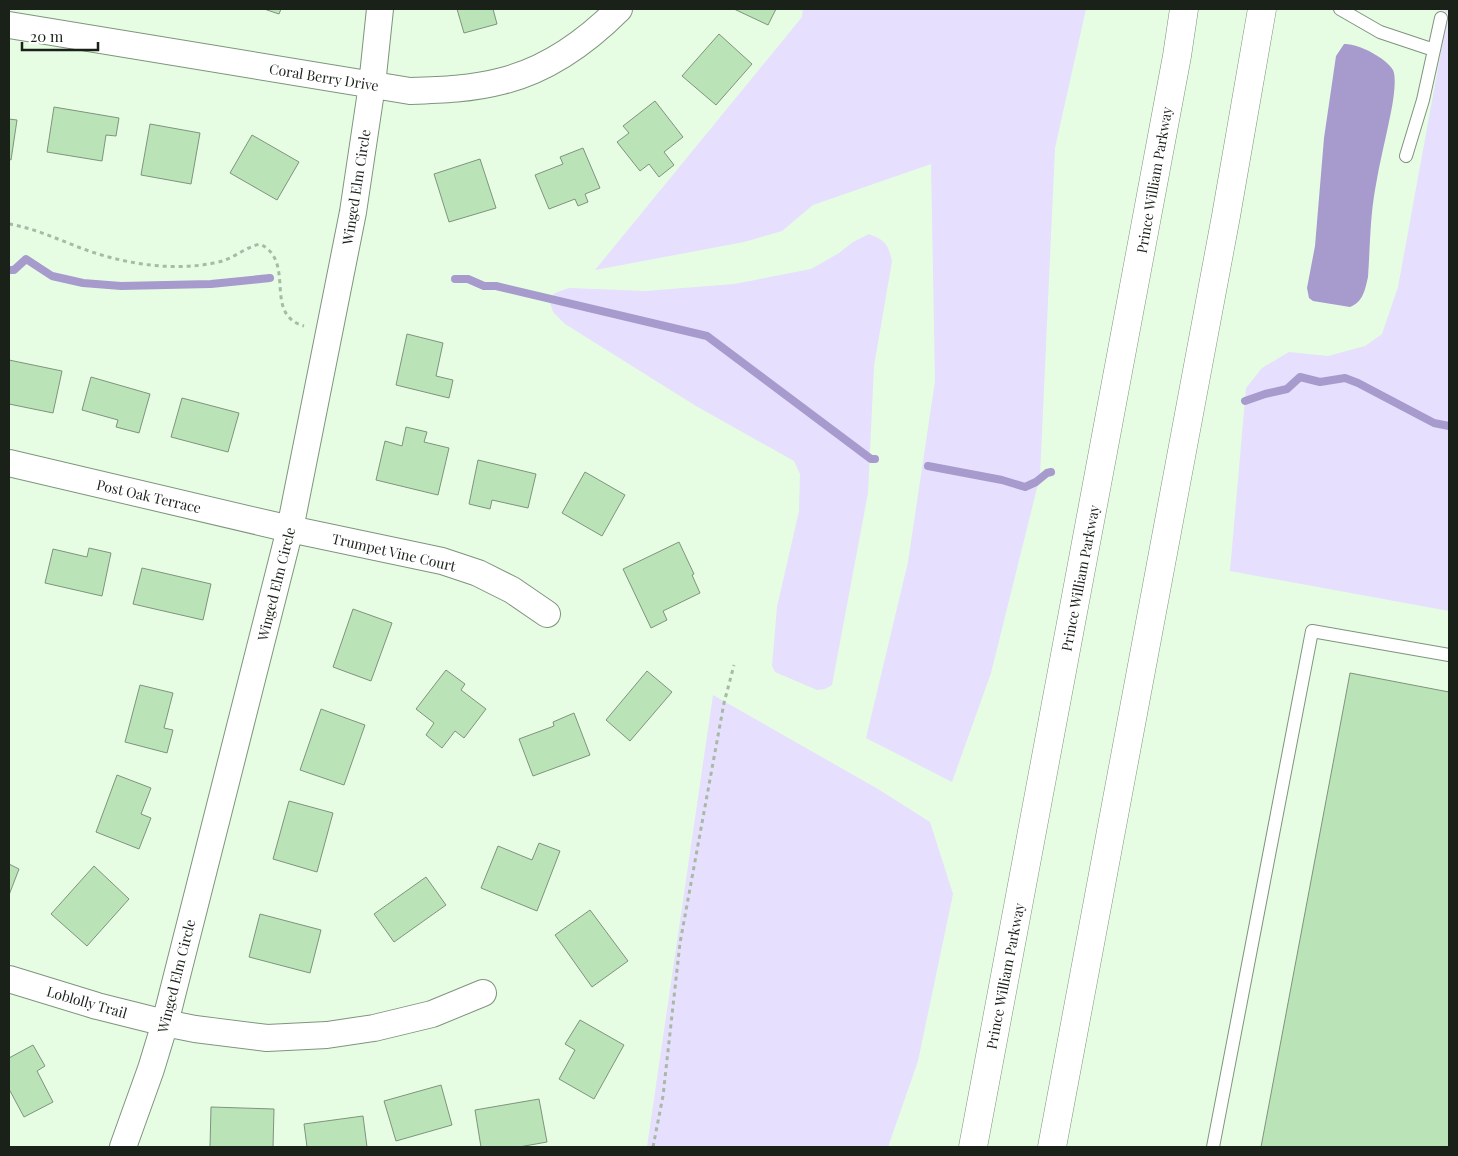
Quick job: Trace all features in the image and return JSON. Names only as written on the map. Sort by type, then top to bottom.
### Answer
[{"type":"highway","name":"Prince William Parkway","points":[[973,1147],[1112,407],[1184,9]]},
{"type":"highway","points":[[1052,1147],[1222,235],[1262,9]]},
{"type":"street","name":"Winged Elm Circle","points":[[122,1147],[151,1069],[165,1023],[290,529],[353,212],[372,86],[380,9]]},
{"type":"street","name":"Coral Berry Drive","points":[[9,25],[372,86],[419,91],[454,90],[502,81],[538,68],[570,50],[602,25],[618,9]]},
{"type":"street","name":"Post Oak Terrace","points":[[9,463],[290,529]]},
{"type":"street","name":"Trumpet Vine Court","points":[[290,529],[442,561],[478,573],[512,590],[547,614]]},
{"type":"street","name":"Loblolly Trail","points":[[9,979],[97,1006],[165,1023],[267,1038],[327,1035],[374,1028],[432,1014],[483,993]]},
{"type":"lane","points":[[1340,9],[1380,32],[1434,50]]},
{"type":"lane","points":[[1406,156],[1423,100],[1441,18]]},
{"type":"lane","points":[[1213,1147],[1312,631],[1449,655]]},
{"type":"path","points":[[9,224],[34,230],[123,261],[146,265],[177,266],[215,263],[227,260],[251,246],[260,244],[269,248],[275,257],[279,271],[282,302],[286,315],[291,321],[307,327]]},
{"type":"path","points":[[653,1147],[662,1096],[680,943],[724,703],[734,665]]},
{"type":"shaded area","points":[[803,9],[1086,9],[1055,148],[1040,476],[991,673],[952,782],[866,738],[908,562],[935,381],[931,164],[813,205],[782,231],[744,242],[595,270],[802,17]]},
{"type":"shaded area","points":[[1440,9],[1449,9],[1449,611],[1230,571],[1246,388],[1262,368],[1289,352],[1328,356],[1365,346],[1382,334],[1398,287],[1448,13]]},
{"type":"shaded area","points":[[1344,44],[1357,46],[1378,56],[1393,70],[1395,79],[1392,108],[1373,201],[1368,277],[1361,299],[1350,307],[1313,301],[1309,298],[1307,288],[1315,246],[1324,138],[1336,56]]},
{"type":"shaded area","points":[[869,234],[885,244],[892,261],[874,366],[868,493],[832,685],[825,689],[817,690],[775,672],[772,666],[777,607],[799,511],[800,474],[794,461],[696,406],[565,324],[553,312],[549,299],[555,293],[569,288],[645,291],[734,284],[811,269]]},
{"type":"shaded area","points":[[713,695],[878,789],[930,822],[953,894],[918,1061],[888,1147],[647,1147]]},
{"type":"building","points":[[264,9],[281,9],[279,14]]},
{"type":"building","points":[[457,9],[493,9],[497,24],[464,33]]},
{"type":"building","points":[[734,9],[776,9],[768,25]]},
{"type":"building","points":[[719,34],[752,64],[716,105],[682,76]]},
{"type":"building","points":[[655,101],[683,137],[664,152],[674,165],[659,177],[649,164],[640,171],[617,142],[629,133],[623,126]]},
{"type":"building","points":[[54,107],[119,118],[116,136],[106,135],[102,161],[47,152]]},
{"type":"building","points":[[9,119],[17,120],[11,160],[9,159]]},
{"type":"building","points":[[150,124],[200,133],[191,184],[141,175]]},
{"type":"building","points":[[252,135],[299,162],[277,200],[230,173]]},
{"type":"building","points":[[583,148],[600,188],[585,194],[588,202],[578,206],[575,199],[549,209],[535,175],[563,164],[560,157]]},
{"type":"building","points":[[480,159],[496,208],[449,222],[434,174]]},
{"type":"building","points":[[407,334],[443,343],[436,376],[453,380],[449,398],[396,385]]},
{"type":"building","points":[[9,360],[62,371],[53,413],[9,404]]},
{"type":"building","points":[[91,377],[150,394],[139,433],[116,427],[118,420],[82,410]]},
{"type":"building","points":[[182,398],[239,413],[228,452],[171,437]]},
{"type":"building","points":[[406,427],[427,432],[424,442],[449,448],[438,495],[376,480],[385,441],[402,446]]},
{"type":"building","points":[[478,460],[536,474],[528,508],[492,500],[490,509],[469,504]]},
{"type":"building","points":[[585,472],[625,495],[602,536],[562,513]]},
{"type":"building","points":[[679,542],[694,574],[692,575],[700,593],[663,611],[667,620],[651,628],[623,569]]},
{"type":"building","points":[[89,548],[111,553],[102,596],[45,583],[53,549],[87,557]]},
{"type":"building","points":[[142,568],[211,584],[203,620],[133,604]]},
{"type":"building","points":[[353,609],[392,623],[371,681],[333,667]]},
{"type":"building","points":[[446,670],[465,684],[461,690],[486,709],[464,738],[455,731],[442,748],[426,735],[434,723],[416,709]]},
{"type":"building","points":[[647,671],[672,692],[630,741],[606,720]]},
{"type":"building","points":[[1350,673],[1449,692],[1449,1147],[1261,1147]]},
{"type":"building","points":[[140,685],[173,693],[164,728],[173,730],[167,753],[125,742]]},
{"type":"building","points":[[321,709],[365,725],[344,785],[300,770]]},
{"type":"building","points":[[574,713],[590,755],[533,776],[519,739],[554,726],[553,722]]},
{"type":"building","points":[[117,775],[151,788],[141,814],[151,818],[139,849],[96,832]]},
{"type":"building","points":[[289,801],[333,813],[317,872],[273,859]]},
{"type":"building","points":[[539,843],[560,851],[537,911],[481,888],[498,846],[532,860]]},
{"type":"building","points":[[9,864],[19,869],[9,895]]},
{"type":"building","points":[[94,866],[129,899],[87,946],[51,914]]},
{"type":"building","points":[[426,877],[446,905],[394,942],[374,914]]},
{"type":"building","points":[[590,910],[628,961],[592,987],[555,935]]},
{"type":"building","points":[[260,914],[321,930],[310,973],[249,957]]},
{"type":"building","points":[[580,1020],[624,1045],[594,1099],[559,1079],[575,1050],[565,1044]]},
{"type":"building","points":[[33,1045],[45,1066],[37,1071],[53,1102],[24,1117],[9,1089],[9,1058]]},
{"type":"building","points":[[441,1085],[452,1125],[396,1141],[384,1101]]},
{"type":"building","points":[[539,1099],[547,1142],[519,1147],[481,1147],[475,1110]]},
{"type":"building","points":[[211,1107],[274,1109],[273,1147],[210,1147]]},
{"type":"building","points":[[363,1116],[367,1147],[307,1147],[304,1124]]},
{"type":"waterway","points":[[9,270],[14,270],[26,259],[52,276],[83,283],[121,286],[211,284],[270,278]]},
{"type":"waterway","points":[[455,279],[468,279],[484,286],[496,286],[707,336],[871,459],[875,459]]},
{"type":"waterway","points":[[1245,401],[1287,389],[1300,377],[1320,382],[1345,378],[1434,423],[1449,426]]},
{"type":"waterway","points":[[928,466],[1002,480],[1025,487],[1051,472]]}]
